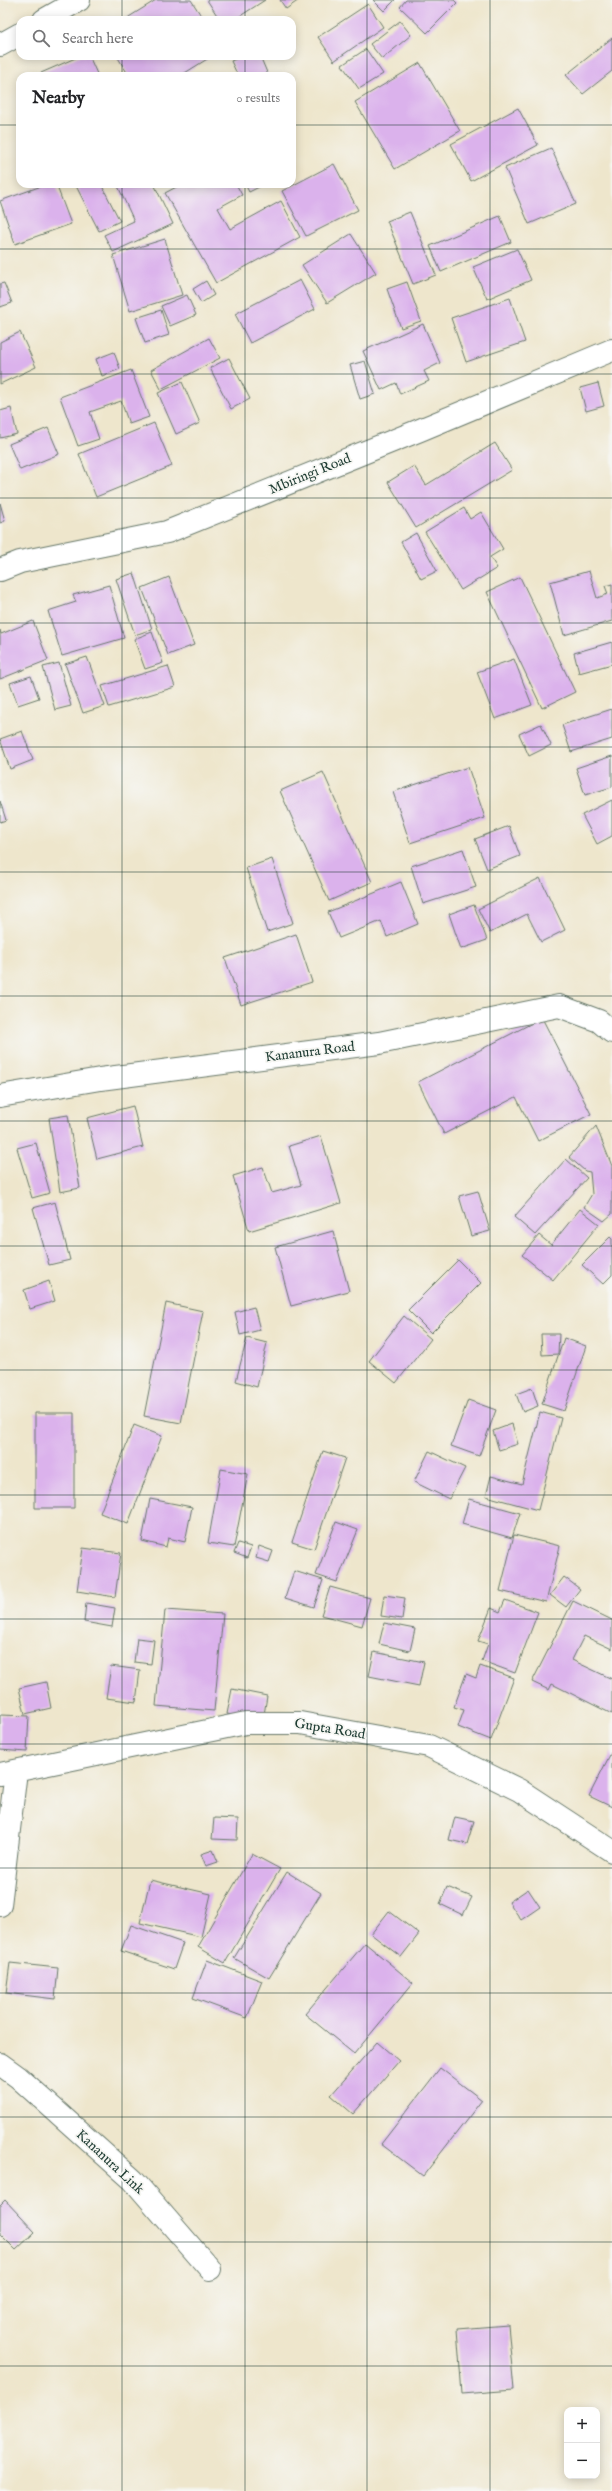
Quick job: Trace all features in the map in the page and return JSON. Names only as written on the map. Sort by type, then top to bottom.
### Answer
[{"type":"street","points":[[51,16],[78,0]]},
{"type":"street","points":[[0,45],[16,36]]},
{"type":"street","name":"Mbiringi Road","points":[[0,570],[20,562],[167,532],[420,430],[612,350]]},
{"type":"street","name":"Kananura Road","points":[[0,1096],[100,1079],[379,1043],[558,1006],[599,1021],[612,1032]]},
{"type":"street","name":"Gupta Road","points":[[8,1772],[246,1723],[300,1723],[429,1746],[519,1790],[612,1851]]},
{"type":"street","points":[[0,1905],[8,1772]]},
{"type":"street","name":"Kananura Link","points":[[0,2064],[18,2077],[133,2180],[210,2269]]},
{"type":"building","points":[[156,0],[191,0],[201,16],[130,16]]},
{"type":"building","points":[[207,0],[265,0],[240,16],[217,16]]},
{"type":"building","points":[[280,0],[299,0],[286,9]]},
{"type":"building","points":[[373,0],[395,0],[384,11]]},
{"type":"building","points":[[406,0],[454,0],[457,3],[427,33],[400,7]]},
{"type":"building","points":[[368,4],[383,27],[334,61],[318,37]]},
{"type":"building","points":[[400,21],[411,35],[382,59],[370,44]]},
{"type":"building","points":[[612,38],[612,71],[583,94],[566,75]]},
{"type":"building","points":[[366,49],[383,74],[359,89],[342,65]]},
{"type":"building","points":[[71,60],[91,60],[96,72],[43,72]]},
{"type":"building","points":[[119,60],[206,60],[186,72],[127,72]]},
{"type":"building","points":[[262,60],[267,72],[236,72],[231,61]]},
{"type":"building","points":[[420,63],[460,131],[395,169],[355,102]]},
{"type":"building","points":[[518,108],[538,145],[471,181],[451,144]]},
{"type":"building","points":[[551,148],[576,204],[529,224],[505,168]]},
{"type":"building","points":[[334,164],[358,210],[306,236],[282,191],[288,188],[296,188],[296,184]]},
{"type":"building","points":[[36,188],[58,188],[71,224],[15,244],[0,201]]},
{"type":"building","points":[[77,188],[103,188],[120,221],[99,231]]},
{"type":"building","points":[[119,188],[156,188],[173,224],[113,252],[104,235],[134,221]]},
{"type":"building","points":[[174,188],[238,188],[242,195],[218,208],[230,229],[281,201],[300,237],[216,283],[165,193]]},
{"type":"building","points":[[247,188],[257,188],[249,192]]},
{"type":"building","points":[[410,212],[436,275],[413,284],[387,221]]},
{"type":"building","points":[[500,216],[511,242],[441,272],[430,246]]},
{"type":"building","points":[[351,234],[376,273],[327,303],[302,265]]},
{"type":"building","points":[[165,239],[182,295],[130,311],[113,255]]},
{"type":"building","points":[[517,249],[531,280],[487,299],[473,267]]},
{"type":"building","points":[[300,280],[315,309],[250,343],[235,314]]},
{"type":"building","points":[[206,281],[214,295],[201,303],[193,289]]},
{"type":"building","points":[[407,282],[421,321],[401,328],[387,289]]},
{"type":"building","points":[[4,283],[12,303],[0,307],[0,284]]},
{"type":"building","points":[[187,295],[196,315],[170,326],[161,306]]},
{"type":"building","points":[[510,298],[525,342],[466,362],[451,318]]},
{"type":"building","points":[[161,310],[169,335],[145,343],[136,318]]},
{"type":"building","points":[[423,324],[440,363],[424,371],[429,381],[400,394],[396,383],[381,390],[363,351]]},
{"type":"building","points":[[20,332],[36,367],[0,384],[0,342]]},
{"type":"building","points":[[209,338],[220,358],[161,389],[151,370]]},
{"type":"building","points":[[114,352],[120,369],[102,376],[96,359]]},
{"type":"building","points":[[229,358],[250,399],[231,409],[210,368]]},
{"type":"building","points":[[365,361],[375,394],[360,399],[350,365]]},
{"type":"building","points":[[131,370],[149,417],[129,424],[121,401],[90,412],[99,439],[78,446],[60,397]]},
{"type":"building","points":[[182,382],[200,423],[176,434],[158,393]]},
{"type":"building","points":[[598,383],[604,406],[586,411],[580,388]]},
{"type":"building","points":[[11,408],[17,434],[0,438],[0,411]]},
{"type":"building","points":[[154,423],[172,466],[96,497],[79,454]]},
{"type":"building","points":[[48,428],[59,454],[20,470],[9,444]]},
{"type":"building","points":[[495,443],[512,470],[416,528],[388,482],[414,466],[426,485]]},
{"type":"building","points":[[0,503],[5,521],[0,523]]},
{"type":"building","points":[[464,508],[470,519],[481,512],[503,549],[490,557],[497,568],[461,590],[425,532]]},
{"type":"building","points":[[416,533],[437,571],[421,579],[401,542]]},
{"type":"building","points":[[589,571],[597,598],[608,594],[605,586],[612,584],[612,621],[564,635],[550,582]]},
{"type":"building","points":[[134,573],[152,629],[135,635],[116,579]]},
{"type":"building","points":[[169,577],[194,645],[168,655],[142,588]]},
{"type":"building","points":[[520,577],[575,692],[542,708],[487,592]]},
{"type":"building","points":[[109,585],[124,638],[62,656],[48,611],[76,602],[73,595]]},
{"type":"building","points":[[33,621],[48,660],[0,679],[0,630],[1,634]]},
{"type":"building","points":[[152,632],[163,663],[145,669],[134,639]]},
{"type":"building","points":[[612,642],[612,664],[579,673],[574,653]]},
{"type":"building","points":[[87,657],[105,706],[83,713],[65,664]]},
{"type":"building","points":[[514,659],[532,705],[495,719],[477,672]]},
{"type":"building","points":[[59,663],[71,706],[55,710],[43,667]]},
{"type":"building","points":[[168,666],[175,687],[109,707],[102,686]]},
{"type":"building","points":[[31,676],[39,698],[18,705],[10,683]]},
{"type":"building","points":[[612,709],[612,739],[571,752],[562,725]]},
{"type":"building","points":[[541,724],[551,745],[529,756],[519,734]]},
{"type":"building","points":[[22,731],[33,760],[10,769],[0,739]]},
{"type":"building","points":[[612,756],[612,787],[585,795],[576,768]]},
{"type":"building","points":[[468,767],[485,818],[410,843],[393,792]]},
{"type":"building","points":[[323,772],[372,882],[329,901],[280,791]]},
{"type":"building","points":[[612,800],[612,836],[597,844],[582,815]]},
{"type":"building","points":[[0,801],[6,820],[0,822]]},
{"type":"building","points":[[509,826],[520,856],[487,869],[475,839]]},
{"type":"building","points":[[463,849],[476,887],[423,904],[411,866]]},
{"type":"building","points":[[272,859],[293,923],[267,932],[246,868]]},
{"type":"building","points":[[540,878],[565,930],[541,942],[527,914],[490,933],[478,909]]},
{"type":"building","points":[[401,882],[418,924],[387,937],[381,921],[339,938],[328,912]]},
{"type":"building","points":[[474,905],[487,940],[461,949],[449,914]]},
{"type":"building","points":[[296,934],[312,982],[241,1005],[225,958]]},
{"type":"building","points":[[542,1018],[591,1114],[538,1141],[516,1097],[444,1134],[418,1082]]},
{"type":"building","points":[[133,1106],[143,1147],[97,1159],[87,1118]]},
{"type":"building","points":[[68,1115],[80,1188],[60,1192],[49,1118]]},
{"type":"building","points":[[596,1126],[612,1166],[612,1214],[604,1221],[584,1207],[592,1194],[590,1172],[585,1171],[569,1157]]},
{"type":"building","points":[[321,1136],[341,1203],[249,1231],[233,1176],[263,1167],[272,1193],[301,1185],[289,1146]]},
{"type":"building","points":[[36,1143],[50,1193],[32,1198],[17,1148]]},
{"type":"building","points":[[566,1159],[587,1178],[535,1235],[514,1217]]},
{"type":"building","points":[[478,1191],[490,1231],[471,1236],[459,1196]]},
{"type":"building","points":[[55,1202],[70,1260],[49,1265],[33,1208]]},
{"type":"building","points":[[580,1209],[599,1224],[553,1280],[522,1255],[539,1235],[551,1245]]},
{"type":"building","points":[[333,1231],[349,1291],[291,1306],[275,1247]]},
{"type":"building","points":[[610,1237],[612,1239],[612,1275],[603,1284],[582,1265]]},
{"type":"building","points":[[458,1260],[481,1283],[431,1333],[408,1310]]},
{"type":"building","points":[[49,1281],[55,1301],[30,1309],[24,1290]]},
{"type":"building","points":[[166,1303],[203,1311],[181,1423],[144,1416]]},
{"type":"building","points":[[254,1307],[260,1330],[240,1335],[235,1312]]},
{"type":"building","points":[[404,1316],[431,1339],[396,1383],[369,1361]]},
{"type":"building","points":[[541,1334],[559,1334],[558,1354],[542,1355]]},
{"type":"building","points":[[247,1338],[267,1343],[257,1387],[236,1381]]},
{"type":"building","points":[[564,1338],[586,1346],[564,1411],[542,1404]]},
{"type":"building","points":[[532,1388],[538,1406],[523,1412],[516,1394]]},
{"type":"building","points":[[468,1400],[496,1410],[479,1456],[451,1446]]},
{"type":"building","points":[[540,1412],[561,1418],[538,1510],[486,1496],[491,1476],[522,1484]]},
{"type":"building","points":[[35,1413],[74,1413],[74,1508],[35,1508]]},
{"type":"building","points":[[512,1424],[518,1444],[499,1450],[493,1431]]},
{"type":"building","points":[[134,1425],[162,1436],[128,1524],[100,1513]]},
{"type":"building","points":[[323,1451],[345,1458],[314,1549],[292,1542]]},
{"type":"building","points":[[429,1451],[465,1468],[449,1499],[414,1482]]},
{"type":"building","points":[[221,1469],[248,1474],[234,1547],[208,1543]]},
{"type":"building","points":[[150,1499],[192,1507],[185,1542],[168,1538],[166,1547],[142,1541]]},
{"type":"building","points":[[469,1499],[520,1513],[512,1538],[462,1524]]},
{"type":"building","points":[[336,1522],[358,1530],[337,1582],[316,1575]]},
{"type":"building","points":[[514,1535],[560,1546],[546,1602],[500,1591]]},
{"type":"building","points":[[238,1543],[251,1547],[247,1558],[234,1553]]},
{"type":"building","points":[[259,1546],[273,1551],[269,1562],[256,1558]]},
{"type":"building","points":[[83,1548],[121,1553],[115,1597],[77,1591]]},
{"type":"building","points":[[294,1571],[323,1580],[314,1607],[285,1598]]},
{"type":"building","points":[[564,1577],[580,1589],[566,1607],[550,1595]]},
{"type":"building","points":[[330,1587],[370,1598],[362,1626],[321,1615]]},
{"type":"building","points":[[384,1595],[405,1598],[402,1619],[381,1616]]},
{"type":"building","points":[[505,1600],[538,1612],[515,1673],[482,1661],[488,1644],[478,1641],[491,1608],[500,1612]]},
{"type":"building","points":[[573,1601],[612,1620],[612,1649],[584,1636],[572,1660],[612,1679],[612,1714],[552,1684],[549,1690],[532,1682]]},
{"type":"building","points":[[86,1603],[115,1608],[112,1627],[84,1622]]},
{"type":"building","points":[[165,1610],[223,1614],[214,1711],[156,1706]]},
{"type":"building","points":[[384,1623],[415,1629],[410,1651],[379,1644]]},
{"type":"building","points":[[137,1638],[154,1640],[151,1664],[134,1662]]},
{"type":"building","points":[[374,1652],[424,1662],[419,1686],[369,1676]]},
{"type":"building","points":[[111,1666],[140,1670],[136,1702],[106,1698]]},
{"type":"building","points":[[480,1666],[514,1678],[491,1740],[458,1727],[464,1710],[454,1707],[466,1674],[476,1678]]},
{"type":"building","points":[[46,1682],[51,1708],[25,1714],[19,1688]]},
{"type":"building","points":[[232,1689],[267,1696],[263,1721],[227,1714]]},
{"type":"building","points":[[0,1715],[29,1716],[27,1752],[0,1750]]},
{"type":"building","points":[[612,1751],[612,1807],[589,1796]]},
{"type":"building","points":[[455,1817],[474,1821],[467,1844],[449,1840]]},
{"type":"building","points":[[214,1818],[238,1819],[237,1840],[212,1839]]},
{"type":"building","points":[[213,1850],[218,1862],[206,1866],[201,1854]]},
{"type":"building","points":[[252,1854],[280,1869],[225,1963],[198,1947]]},
{"type":"building","points":[[287,1872],[321,1893],[269,1978],[234,1958]]},
{"type":"building","points":[[150,1880],[211,1894],[201,1937],[140,1923]]},
{"type":"building","points":[[447,1887],[472,1897],[463,1915],[440,1904]]},
{"type":"building","points":[[528,1889],[540,1907],[521,1920],[509,1902]]},
{"type":"building","points":[[389,1911],[419,1934],[401,1957],[371,1934]]},
{"type":"building","points":[[131,1925],[183,1943],[174,1969],[121,1951]]},
{"type":"building","points":[[365,1943],[413,1983],[354,2054],[305,2014]]},
{"type":"building","points":[[207,1960],[262,1981],[247,2018],[193,1998]]},
{"type":"building","points":[[10,1963],[58,1968],[55,1999],[6,1993]]},
{"type":"building","points":[[377,2042],[399,2061],[353,2114],[331,2095]]},
{"type":"building","points":[[440,2068],[482,2100],[423,2176],[381,2144]]},
{"type":"building","points":[[5,2200],[35,2232],[16,2250],[0,2234],[0,2205]]},
{"type":"building","points":[[508,2325],[514,2390],[462,2394],[457,2329]]}]
